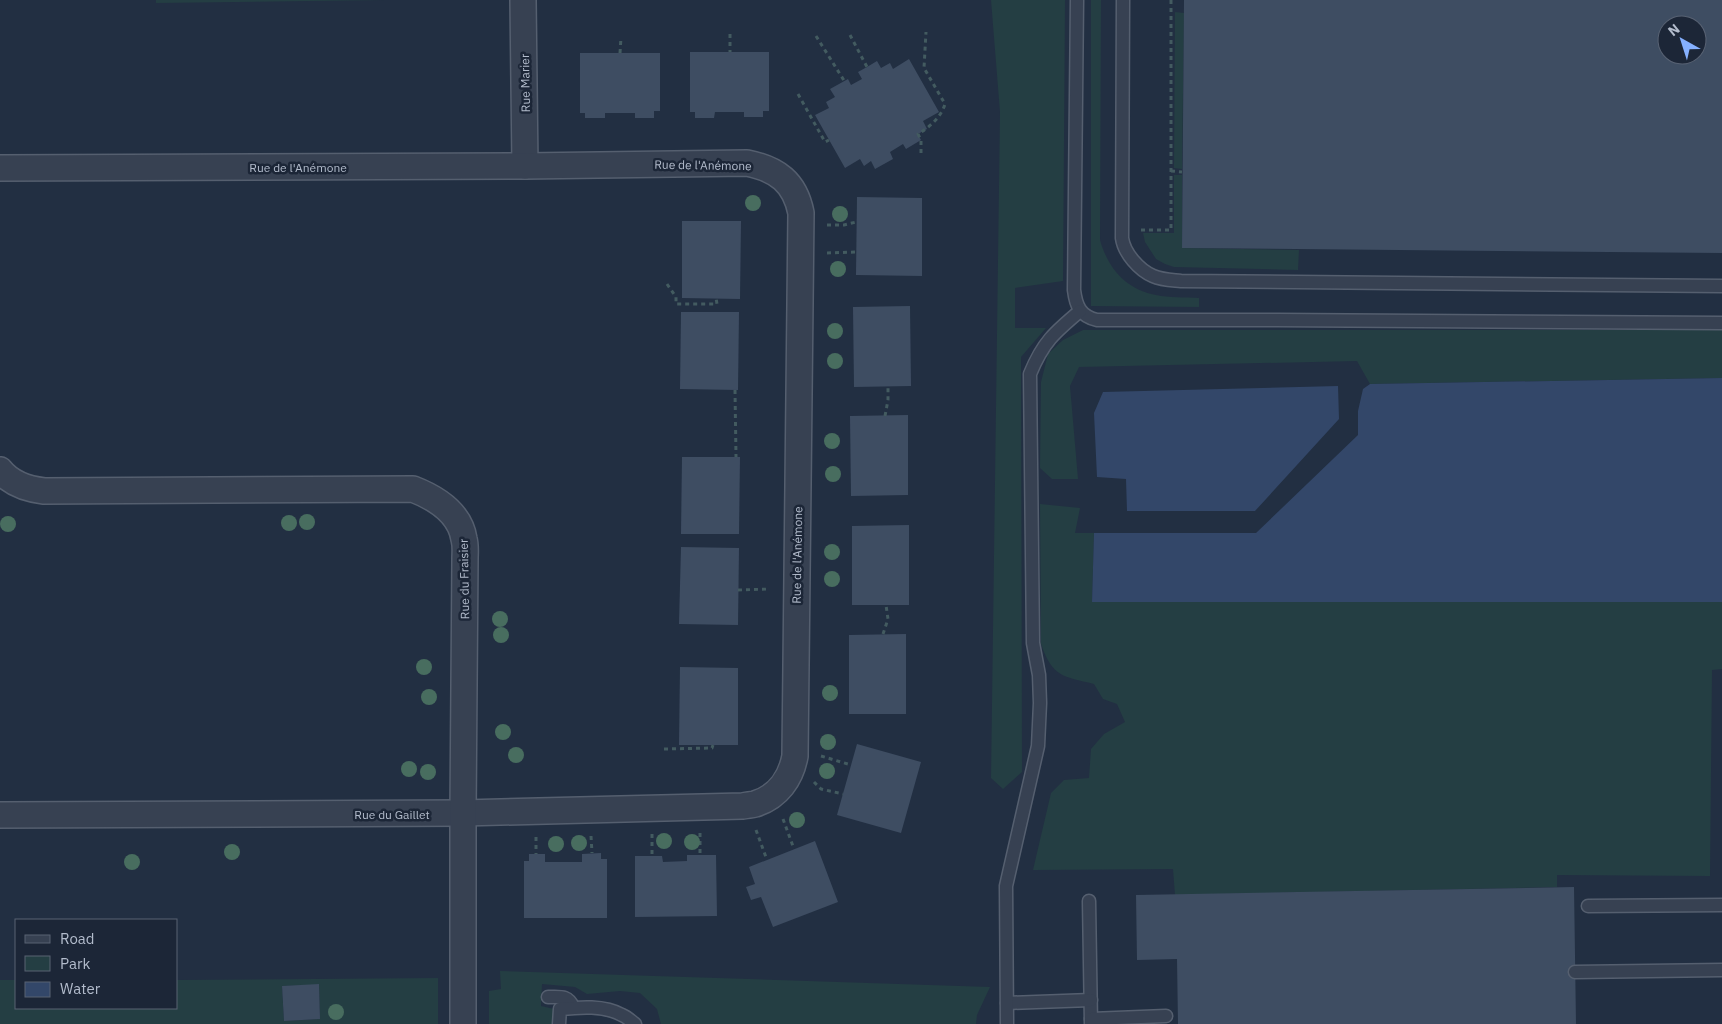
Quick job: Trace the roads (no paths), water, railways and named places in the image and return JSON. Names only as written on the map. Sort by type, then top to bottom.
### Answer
[{"type":"street","name":"Rue Marier","points":[[523,0],[526,166]]},
{"type":"street","name":"Rue de l'Anémone","points":[[0,168],[526,166],[747,163],[770,170],[781,176],[796,196],[801,213],[795,756],[793,768],[788,779],[780,789]]},
{"type":"street","name":"Rue du Fraisier","points":[[0,470],[16,484],[44,491],[413,489],[430,496],[446,507],[460,523],[464,539],[463,1024]]},
{"type":"street","name":"Rue du Gaillet","points":[[0,815],[463,813],[743,806],[755,804],[780,789]]},
{"type":"lane","points":[[1077,0],[1074,290],[1080,311],[1088,318],[1097,320],[1722,323]]},
{"type":"lane","points":[[1122,0],[1122,238],[1123,244],[1132,258],[1152,275],[1163,279],[1181,281],[1722,286]]},
{"type":"lane","points":[[1007,1024],[1006,886],[1038,746],[1040,703],[1039,675],[1033,643],[1030,374],[1042,347],[1080,311]]},
{"type":"lane","points":[[1089,901],[1091,1022],[1166,1016]]},
{"type":"lane","points":[[1588,906],[1722,905]]},
{"type":"lane","points":[[1575,972],[1722,970]]},
{"type":"lane","points":[[548,997],[566,997],[573,1008]]},
{"type":"lane","points":[[1007,1003],[1091,1000]]},
{"type":"lane","points":[[559,1024],[560,1009],[573,1008],[597,1008],[622,1014],[635,1024]]},
{"type":"water","points":[[1722,378],[1722,602],[1092,602],[1094,533],[1256,533],[1358,435],[1358,411],[1363,389],[1370,384]]},
{"type":"water","points":[[1338,386],[1339,419],[1255,511],[1127,511],[1126,479],[1097,477],[1094,413],[1103,392]]}]
